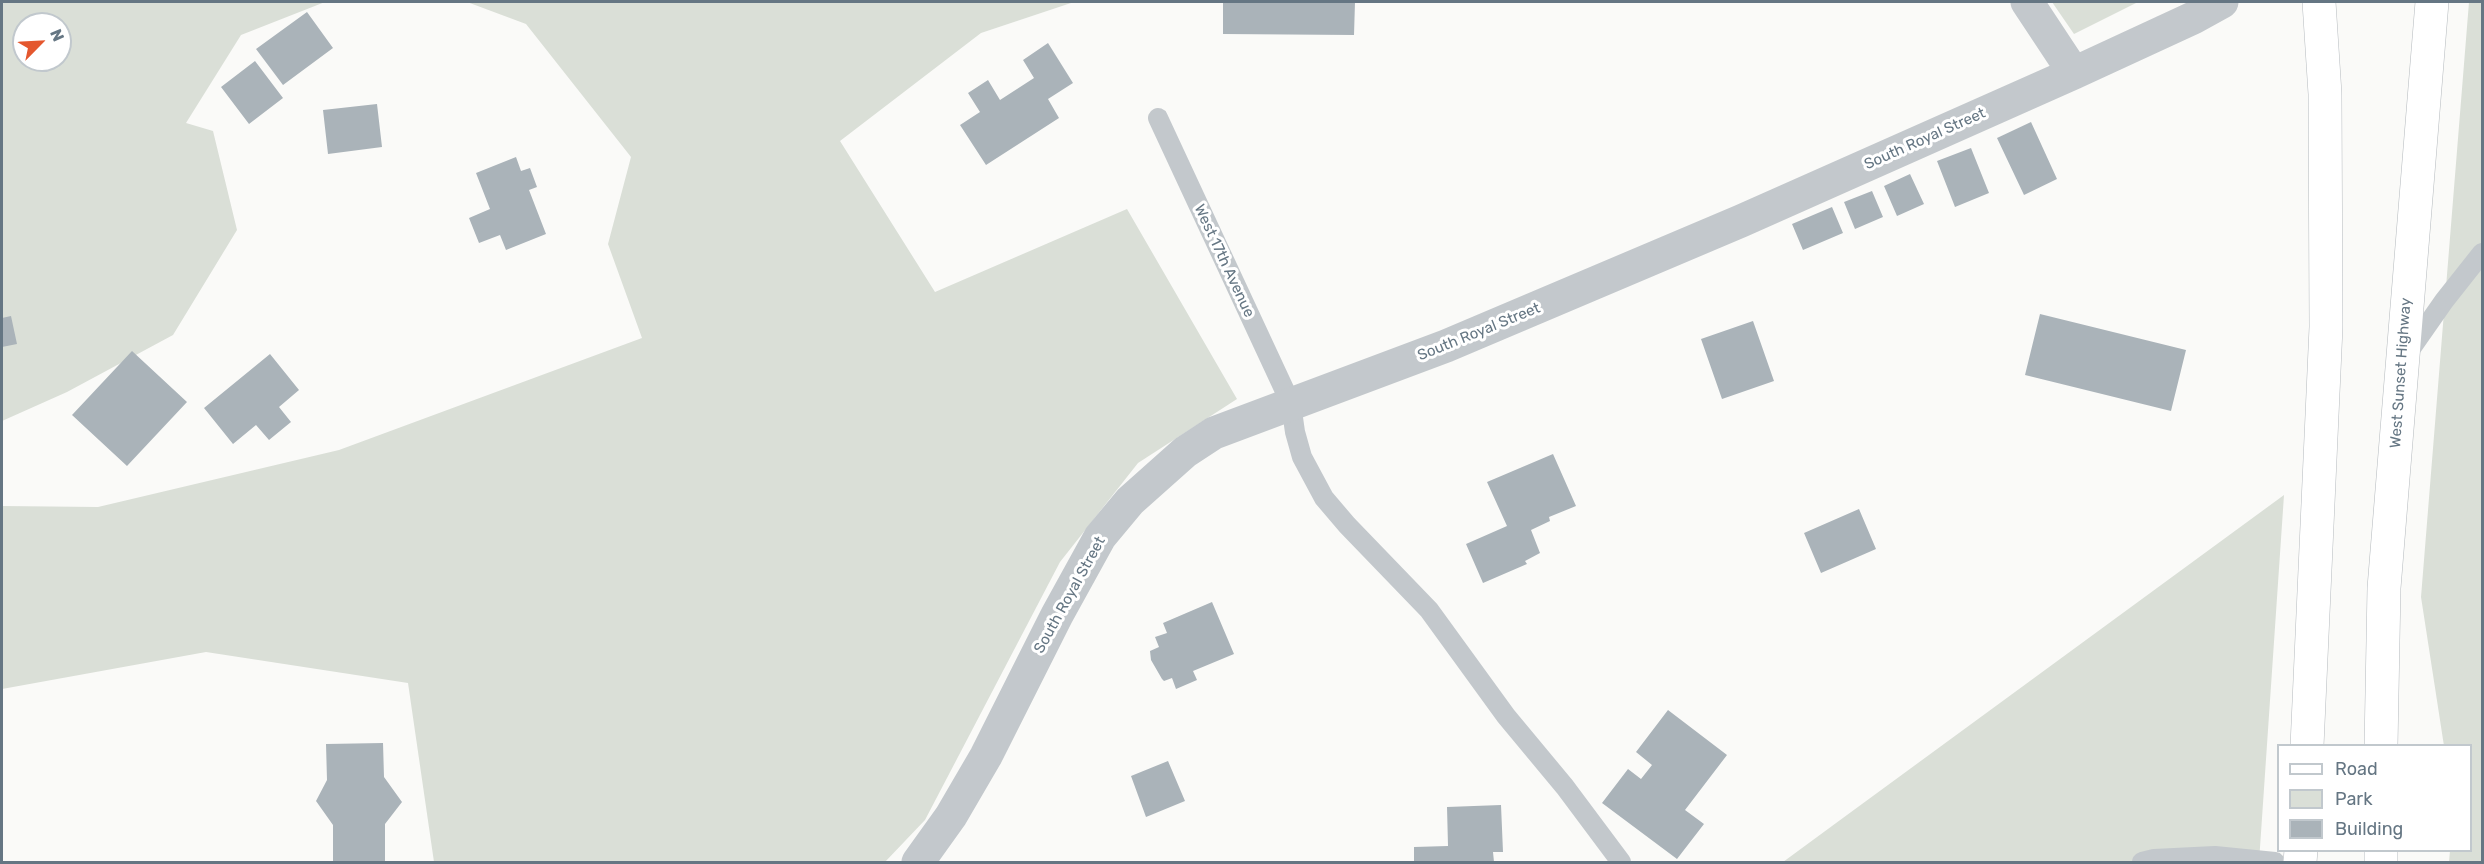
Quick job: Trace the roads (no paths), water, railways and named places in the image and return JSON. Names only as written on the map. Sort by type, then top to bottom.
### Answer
[{"type":"main road","points":[[2307,744],[2326,327],[2325,94],[2319,2]]},
{"type":"main road","name":"West Sunset Highway","points":[[2381,744],[2384,588],[2432,2]]},
{"type":"street","points":[[2027,2],[2074,74]]},
{"type":"street","name":"South Royal Street","points":[[918,862],[951,816],[986,756],[1057,615],[1100,537],[1130,501],[1185,452],[1214,433],[1446,346],[1540,308],[2074,74],[2222,2]]},
{"type":"lane","name":"West 17th Avenue","points":[[1158,118],[1290,404],[1302,457],[1324,498],[1429,610],[1506,716],[1565,787],[1621,862]]},
{"type":"lane","points":[[2403,359],[2482,253]]},
{"type":"lane","points":[[2142,862],[2154,859],[2215,856],[2275,862]]}]
